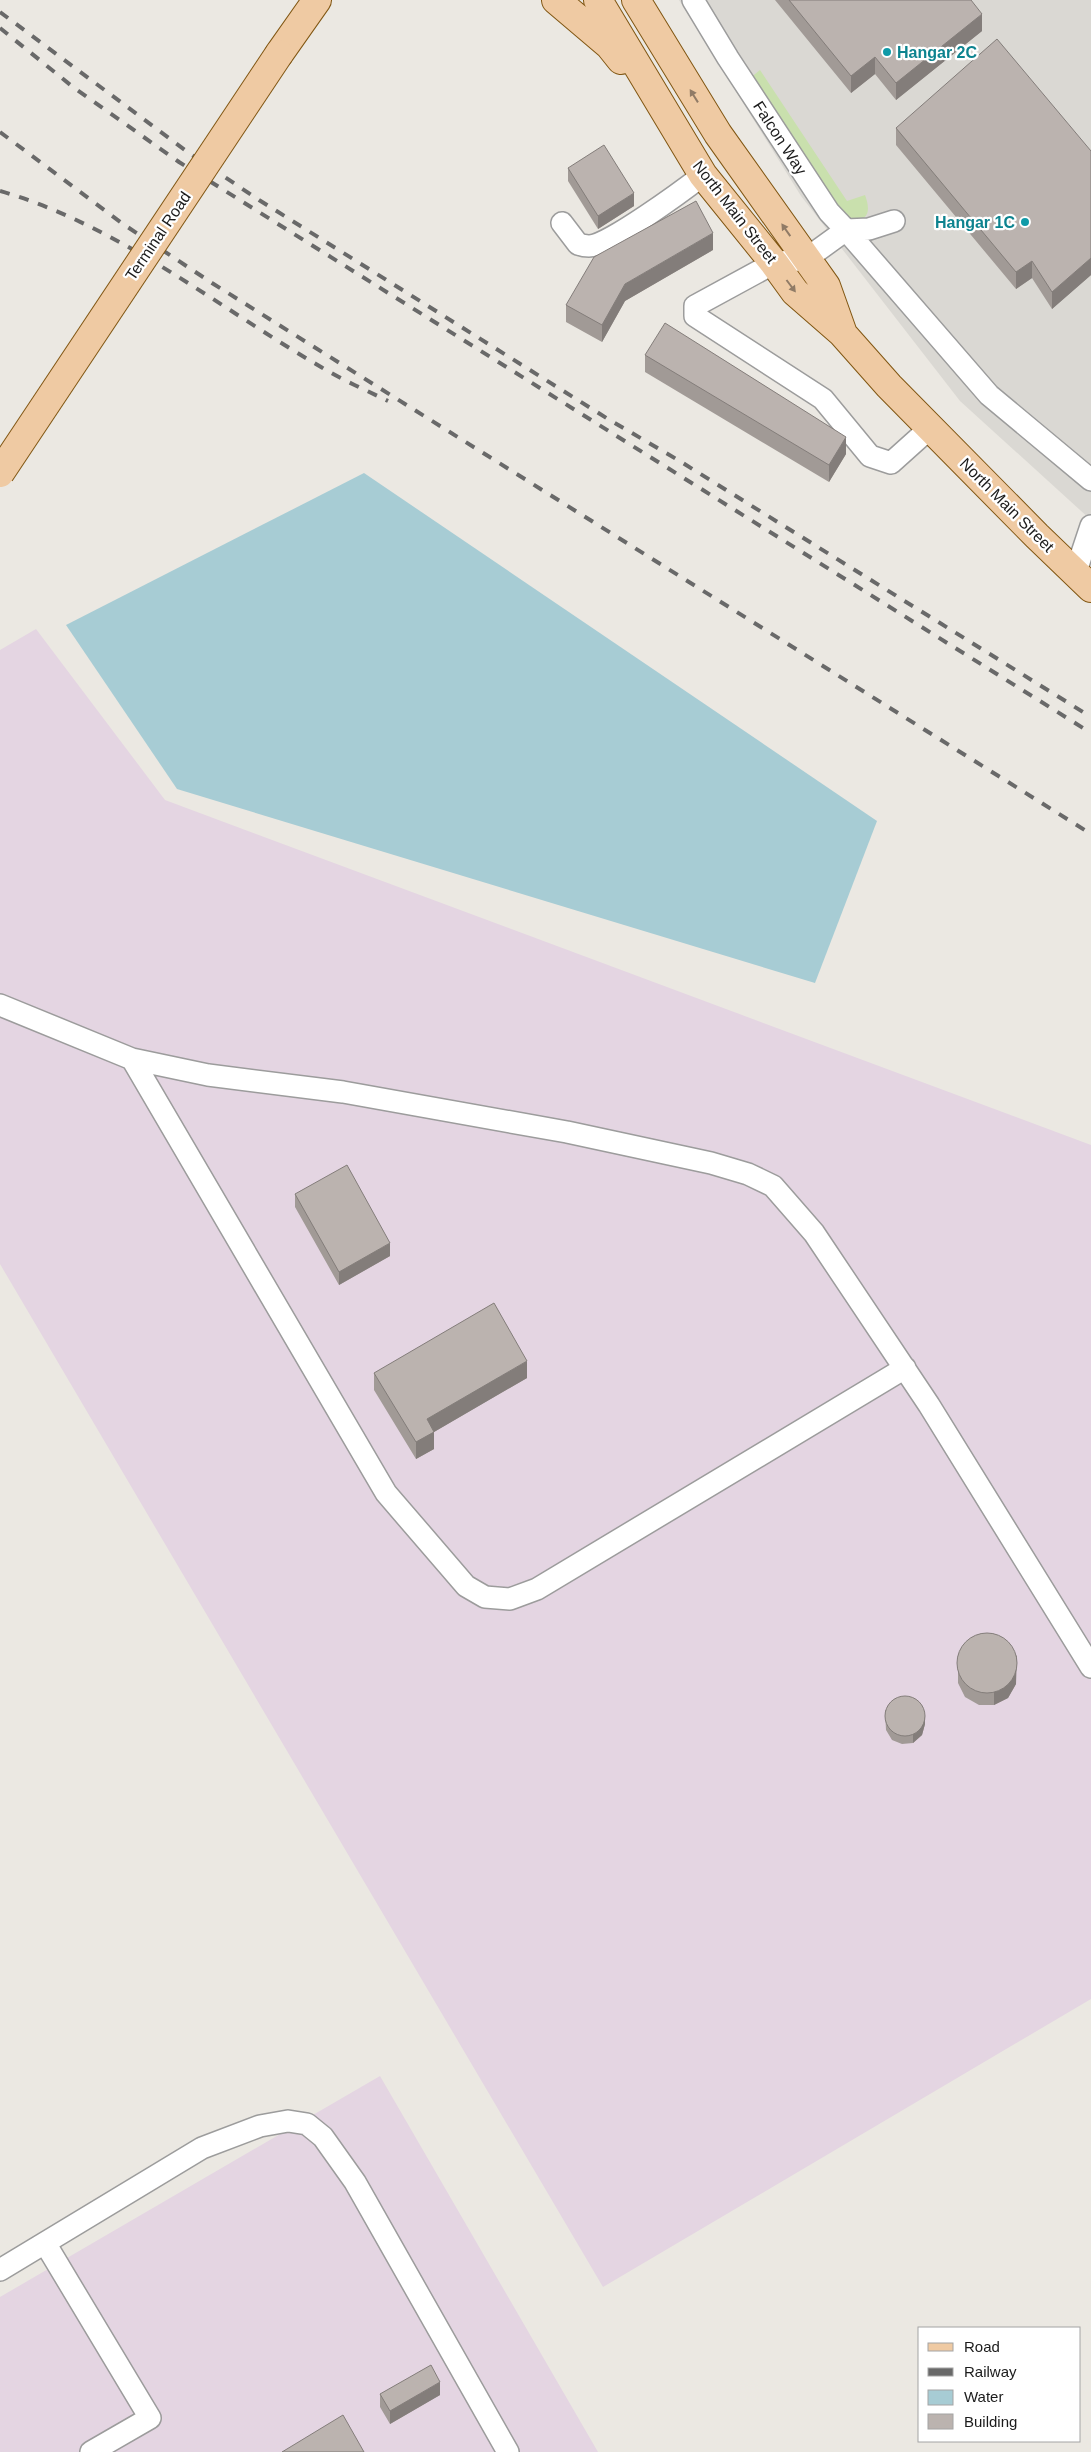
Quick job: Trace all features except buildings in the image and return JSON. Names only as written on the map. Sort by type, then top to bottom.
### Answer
[{"type":"main road","points":[[556,0],[609,45],[704,175]]},
{"type":"main road","name":"North Main Street","points":[[598,0],[704,175],[774,262],[795,292],[842,333],[889,386],[1083,581]]},
{"type":"main road","name":"North Main Street","points":[[636,0],[718,134],[826,286],[842,333]]},
{"type":"main road","name":"Terminal Road","points":[[0,474],[279,54],[319,2]]},
{"type":"street","name":"Falcon Way","points":[[693,0],[795,163],[829,212],[989,394],[1091,480]]},
{"type":"street","points":[[562,223],[578,244],[590,246],[610,238],[668,201],[704,175]]},
{"type":"street","points":[[894,221],[869,229],[846,230],[806,259],[774,262],[696,306],[695,316],[823,399],[870,456],[891,463],[930,428]]},
{"type":"street","points":[[1083,581],[1091,526]]},
{"type":"street","points":[[0,1005],[132,1059],[208,1075],[343,1092],[567,1132],[711,1163],[748,1174],[773,1186],[814,1233],[905,1368],[1091,1667]]},
{"type":"street","points":[[132,1059],[386,1493],[466,1586],[485,1597],[510,1599],[537,1589],[905,1368]]},
{"type":"street","points":[[0,2270],[202,2148],[260,2126],[288,2121],[307,2124],[323,2138],[354,2182],[508,2452]]},
{"type":"street","points":[[45,2243],[150,2418],[91,2452]]},
{"type":"shaded area","points":[[679,0],[1091,0],[1091,520],[960,401],[801,196]]},
{"type":"shaded area","points":[[36,629],[165,800],[1091,1145],[1091,1999],[603,2287],[0,1264],[0,650]]},
{"type":"shaded area","points":[[380,2076],[598,2452],[0,2452],[0,2297]]},
{"type":"green space","points":[[760,70],[847,201],[865,195],[868,207],[866,216],[858,220],[845,220],[749,79]]},
{"type":"water","points":[[364,473],[877,821],[815,983],[177,789],[66,625]]},
{"type":"railway","points":[[0,12],[189,153],[259,200],[608,419],[678,460],[1091,717]]},
{"type":"railway","points":[[0,28],[73,87],[179,162],[1091,733]]},
{"type":"railway","points":[[0,132],[123,224],[212,283],[1091,834]]},
{"type":"railway","points":[[0,191],[43,206],[85,224],[126,246],[321,367],[388,401]]},
{"type":"place","name":"Hangar 2C","points":[[887,52]]},
{"type":"place","name":"Hangar 1C","points":[[1025,222]]}]
